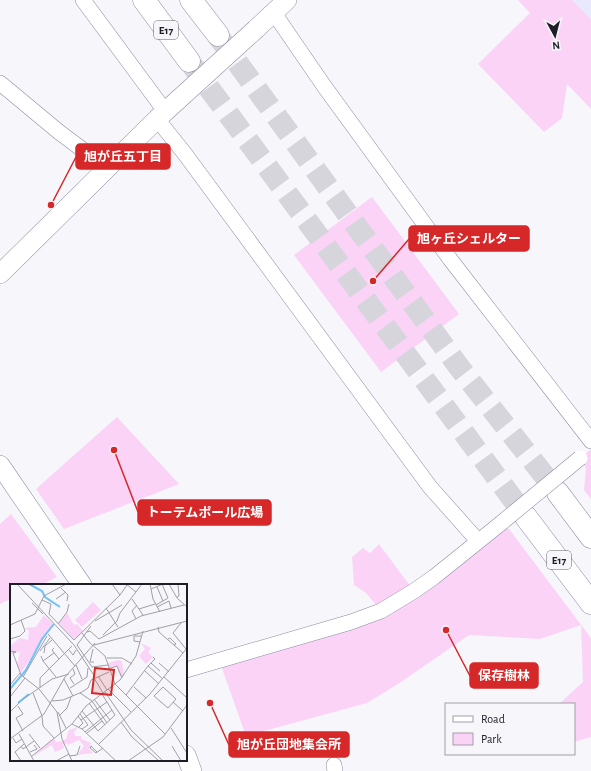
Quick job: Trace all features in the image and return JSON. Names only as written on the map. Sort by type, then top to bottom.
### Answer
[{"type":"highway","name":"E17","points":[[144,0],[189,61]]},
{"type":"highway","points":[[191,0],[218,35]]},
{"type":"highway","points":[[558,493],[591,537]]},
{"type":"highway","name":"E17","points":[[526,517],[591,603]]},
{"type":"street","points":[[82,0],[167,110],[185,154],[426,482],[478,541]]},
{"type":"street","points":[[0,274],[167,110],[281,6],[324,86],[446,253],[591,441]]},
{"type":"street","points":[[0,83],[59,132],[107,168]]},
{"type":"street","points":[[187,670],[352,622],[381,611],[421,586],[586,454]]},
{"type":"street","points":[[0,465],[81,584]]},
{"type":"street","points":[[187,758],[192,771]]},
{"type":"shaded area","points":[[572,0],[591,0],[591,19]]},
{"type":"green space","points":[[518,0],[572,0],[591,19],[591,109],[567,84],[562,118],[544,132],[478,64],[530,13]]},
{"type":"green space","points":[[372,197],[459,314],[381,372],[294,255]]},
{"type":"green space","points":[[117,417],[179,484],[64,529],[36,489]]},
{"type":"green space","points":[[591,449],[591,499],[584,490],[586,468],[580,458]]},
{"type":"green space","points":[[11,514],[57,577],[43,584],[10,584],[10,599],[0,604],[0,524]]},
{"type":"green space","points":[[500,524],[509,529],[591,638],[591,737],[575,742],[575,703],[560,703],[583,682],[581,625],[540,639],[469,635],[401,682],[367,703],[246,736],[219,660],[381,611],[366,593],[354,585],[352,557],[363,548],[370,553],[379,544],[414,591]]},
{"type":"tunnel","points":[[218,36],[459,367],[558,493]]},
{"type":"tunnel","points":[[189,61],[526,517]]},
{"type":"place","name":"旭が丘五丁目","points":[[51,205]]},
{"type":"place","name":"旭ヶ丘シェルター","points":[[373,281]]},
{"type":"place","name":"トーテムポール広場","points":[[114,450]]},
{"type":"place","name":"保存樹林","points":[[446,630]]},
{"type":"place","name":"旭が丘団地集会所","points":[[210,703]]}]
